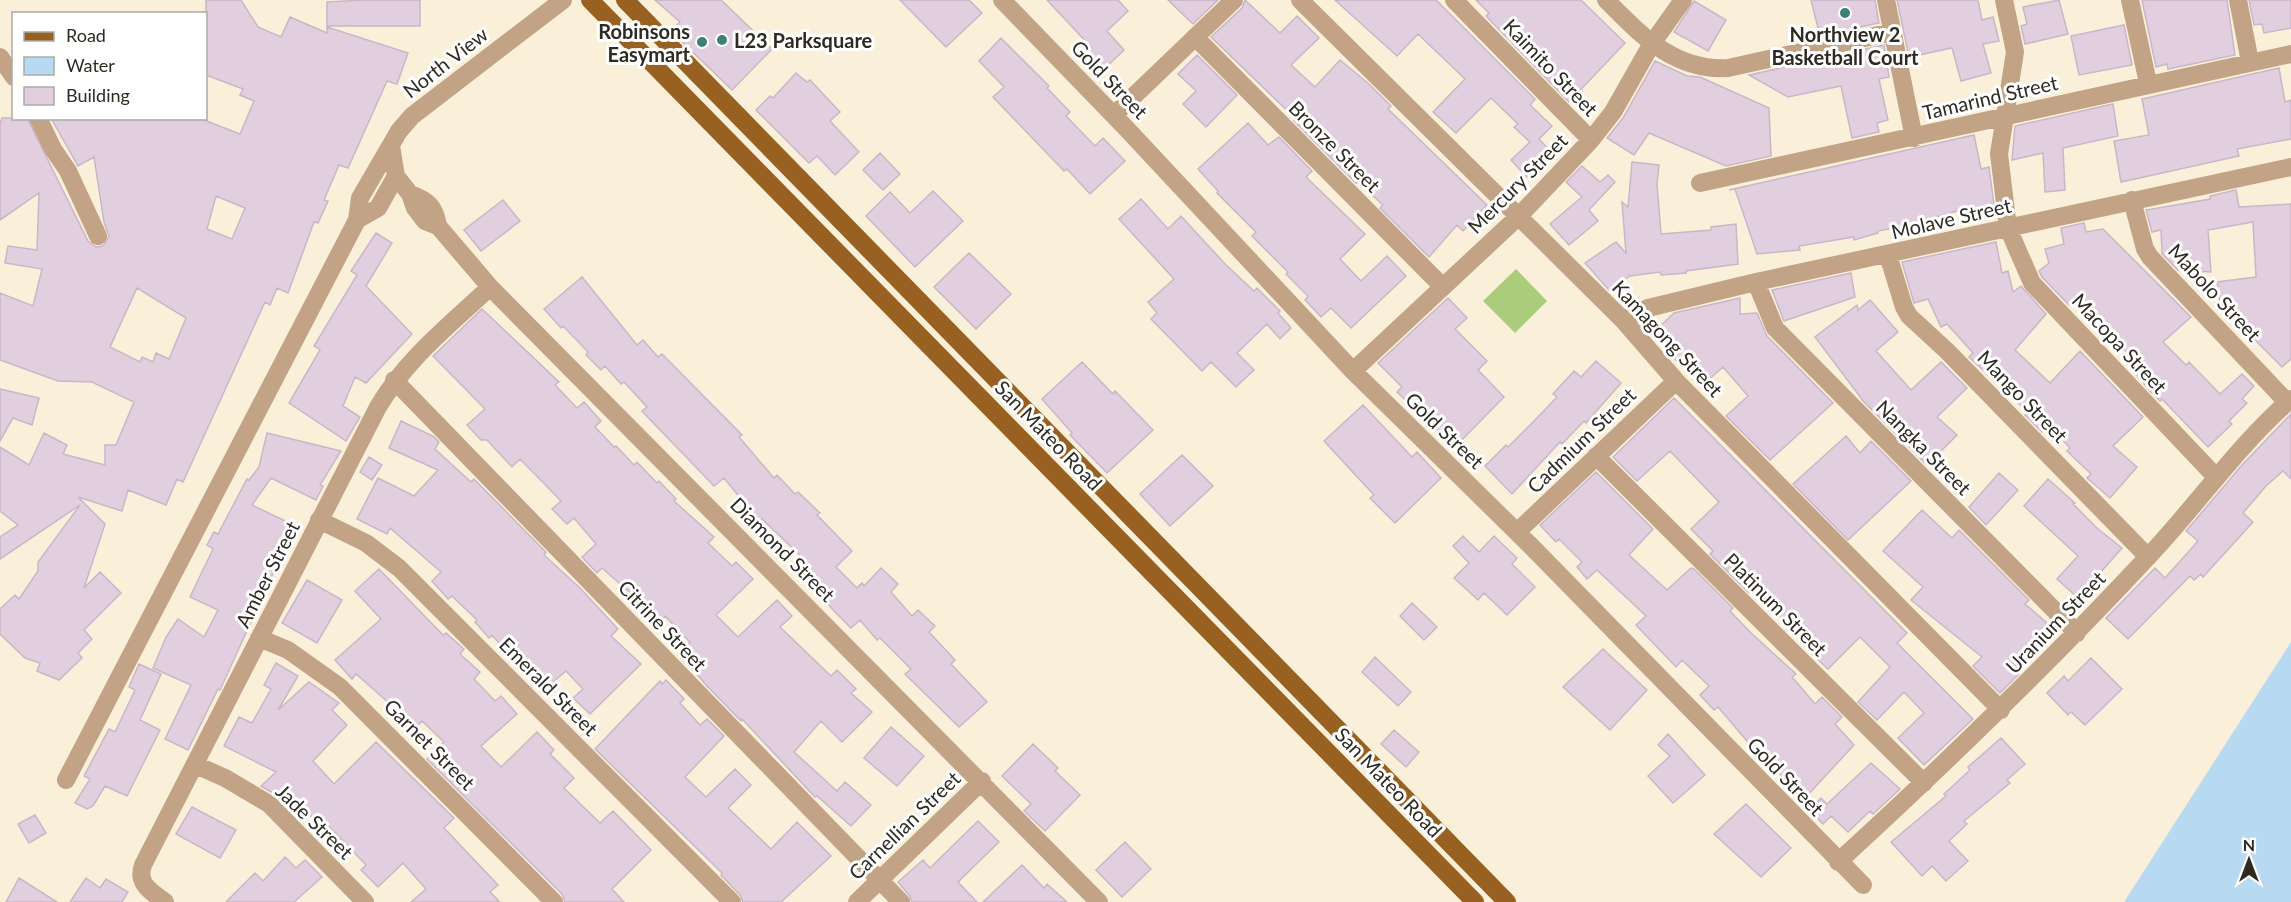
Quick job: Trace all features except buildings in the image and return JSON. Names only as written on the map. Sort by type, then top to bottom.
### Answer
[{"type":"main road","name":"San Mateo Road","points":[[590,0],[1475,902]]},
{"type":"main road","name":"San Mateo Road","points":[[625,0],[1507,902]]},
{"type":"street","name":"North View","points":[[357,220],[360,198],[405,123],[428,101],[563,0]]},
{"type":"street","name":"Gold Street","points":[[1002,0],[1114,115],[1353,371],[1517,532],[1863,885]]},
{"type":"street","points":[[1114,115],[1234,0]]},
{"type":"street","name":"Kamagong Street","points":[[1300,0],[1623,321],[1676,381],[2001,710]]},
{"type":"street","name":"Kaimito Street","points":[[1454,0],[1591,140]]},
{"type":"street","points":[[1606,0],[1651,45],[1694,66],[1710,69],[1728,68],[1892,32]]},
{"type":"street","name":"Mercury Street","points":[[1353,371],[1519,216],[1591,140],[1613,111],[1651,45],[1683,0]]},
{"type":"street","points":[[1886,0],[1914,138]]},
{"type":"street","name":"Macopa Street","points":[[2004,0],[2015,52],[1999,154],[2008,228],[2032,283],[2216,477]]},
{"type":"street","points":[[2130,0],[2148,83]]},
{"type":"street","points":[[2238,0],[2250,62]]},
{"type":"street","name":"Bronze Street","points":[[1195,37],[1443,287]]},
{"type":"street","name":"Tamarind Street","points":[[1700,183],[1914,138],[2148,83],[2291,54]]},
{"type":"street","points":[[0,57],[12,74]]},
{"type":"street","points":[[39,120],[53,149],[68,171],[98,236]]},
{"type":"street","name":"Diamond Street","points":[[391,146],[396,176],[410,194],[426,199],[436,212],[438,226],[490,287],[982,781],[1099,902]]},
{"type":"street","name":"Molave Street","points":[[1623,321],[1648,308],[1756,282],[2291,167]]},
{"type":"street","points":[[66,780],[357,220],[378,208],[396,176]]},
{"type":"street","name":"Mabolo Street","points":[[2132,200],[2145,249],[2150,257],[2289,400]]},
{"type":"street","name":"Mango Street","points":[[1888,255],[1904,307],[1910,316],[2148,557]]},
{"type":"street","name":"Nangka Street","points":[[1756,282],[1775,328],[2077,633]]},
{"type":"street","name":"Amber Street","points":[[165,902],[147,889],[141,871],[224,704],[320,520],[394,380],[427,344],[490,287]]},
{"type":"street","name":"Citrine Street","points":[[394,380],[901,902]]},
{"type":"street","name":"Cadmium Street","points":[[1517,532],[1676,381]]},
{"type":"street","name":"Uranium Street","points":[[1838,862],[2001,710],[2077,633],[2148,557],[2216,477],[2289,400]]},
{"type":"street","name":"Platinum Street","points":[[1596,456],[1924,783]]},
{"type":"street","name":"Emerald Street","points":[[320,520],[366,543],[399,568],[732,902]]},
{"type":"street","name":"Garnet Street","points":[[260,638],[296,656],[340,687],[554,902]]},
{"type":"street","name":"Jade Street","points":[[195,765],[241,786],[269,804],[365,902]]},
{"type":"street","name":"Carnellian Street","points":[[857,902],[982,781]]},
{"type":"green space","points":[[1516,269],[1547,301],[1515,333],[1483,301]]},
{"type":"water","points":[[2291,642],[2291,902],[2124,902]]},
{"type":"place","name":"Northview 2 Basketball Court","points":[[1845,13]]},
{"type":"place","name":"L23 Parksquare","points":[[722,40]]},
{"type":"place","name":"Robinsons Easymart","points":[[702,42]]}]
